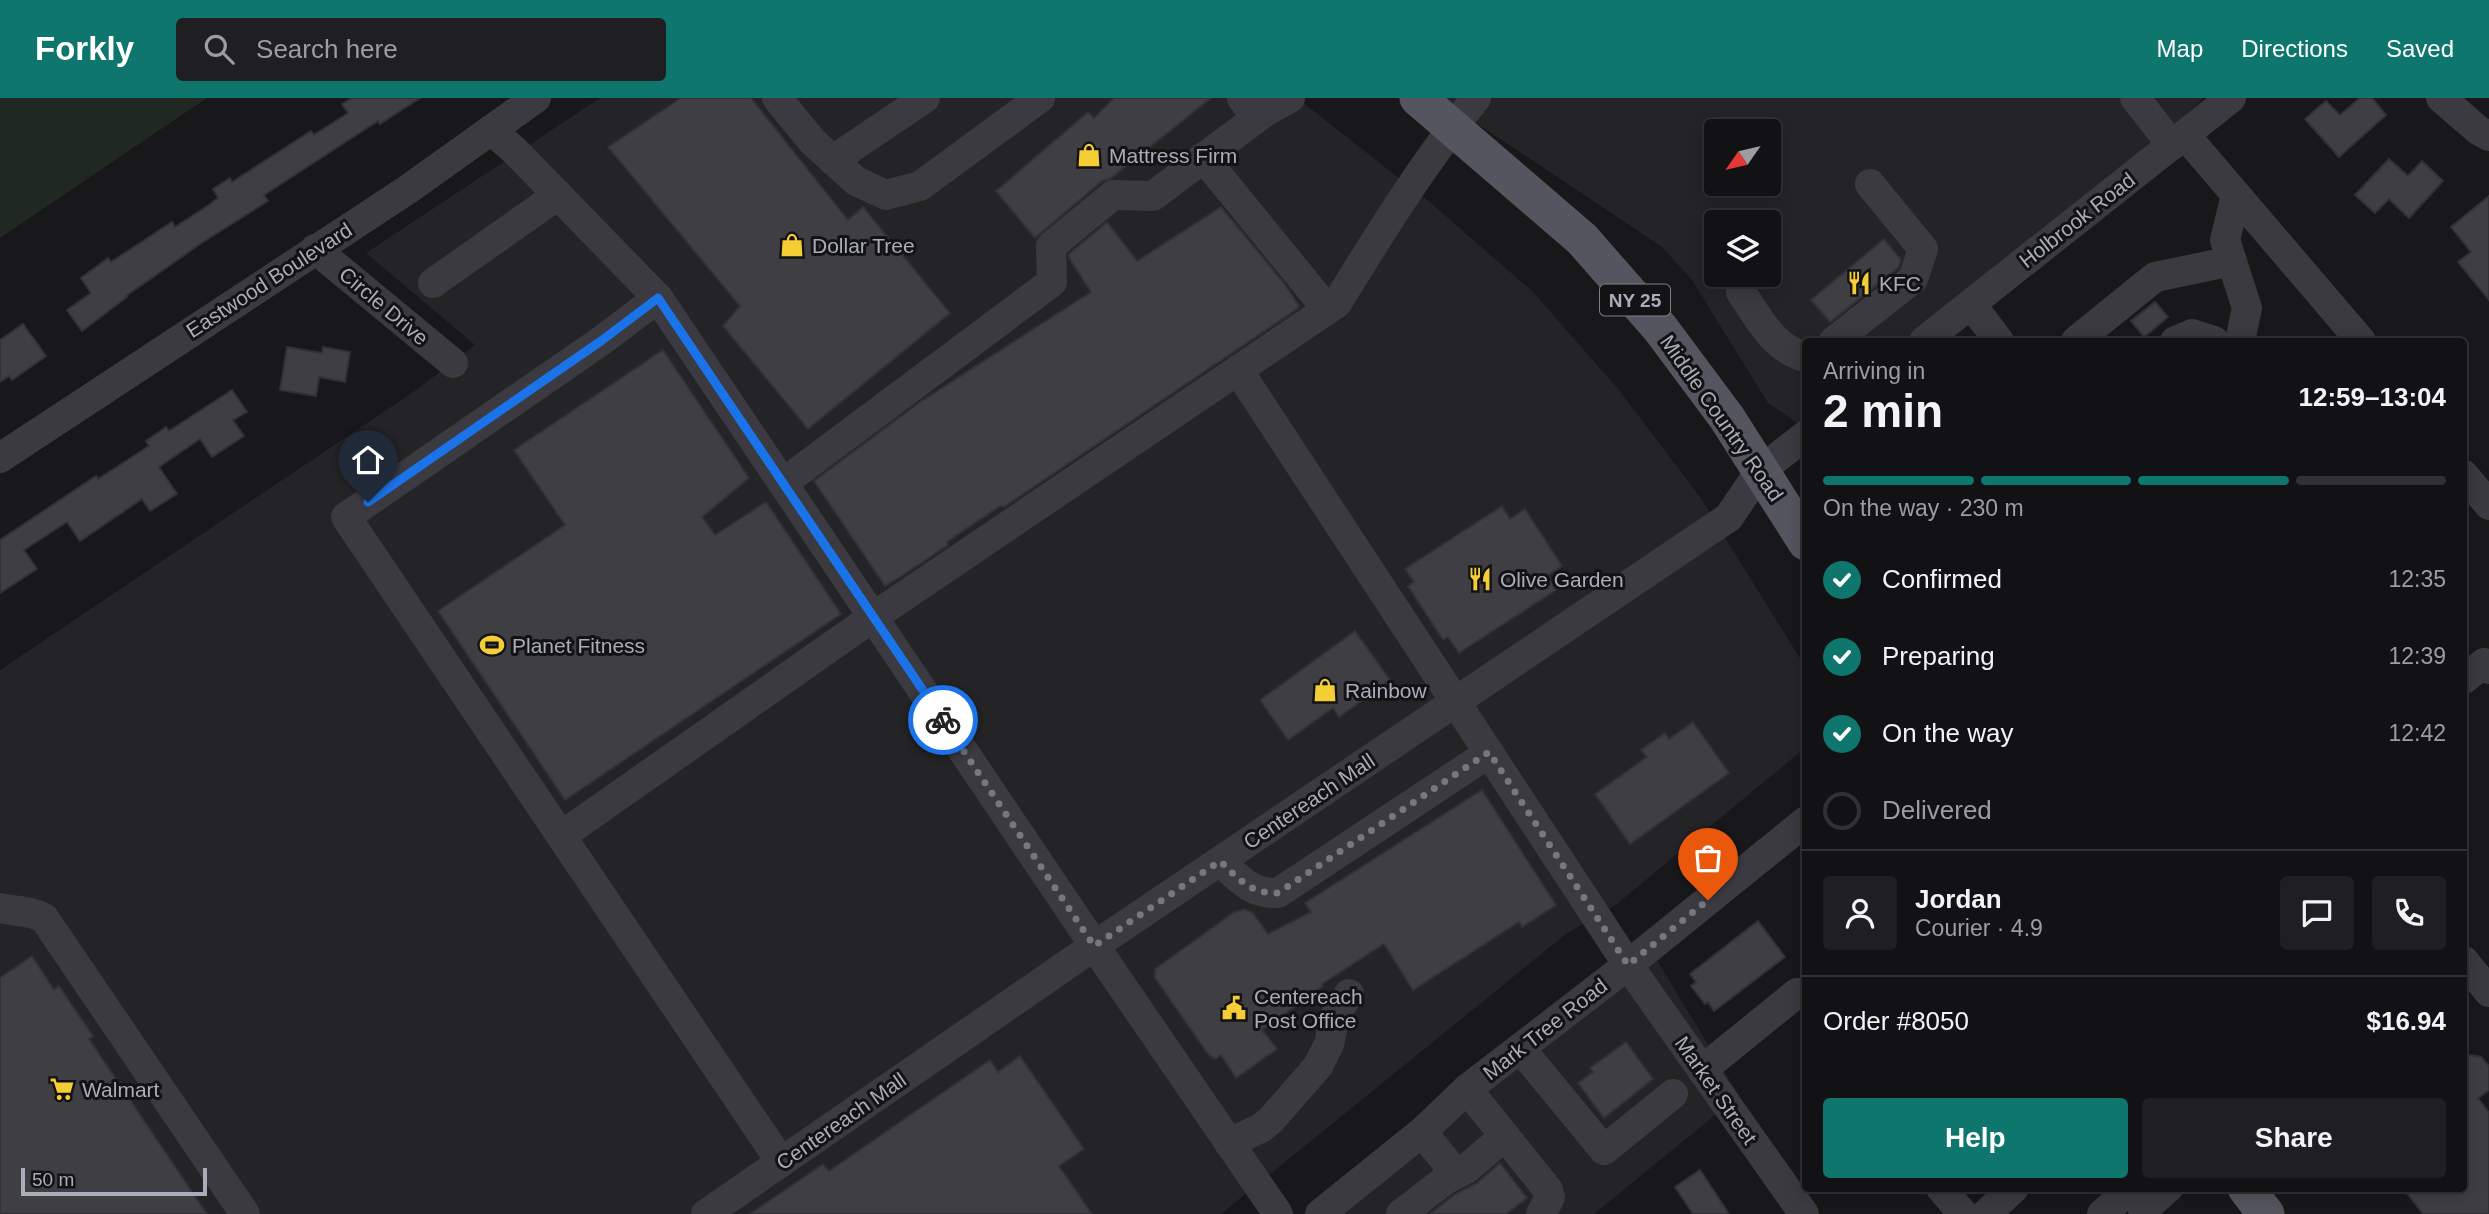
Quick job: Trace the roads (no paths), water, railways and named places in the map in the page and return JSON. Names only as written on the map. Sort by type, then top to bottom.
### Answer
[{"type":"main road","name":"Middle Country Road","points":[[1418,98],[1581,239],[1660,328],[1727,418],[1802,536]]},
{"type":"main road","points":[[2249,1192],[2266,1214]]},
{"type":"street","name":"Eastwood Boulevard","points":[[0,458],[407,190],[536,98]]},
{"type":"street","points":[[833,160],[925,98]]},
{"type":"street","points":[[789,102],[813,142],[856,181],[887,195],[920,186],[1040,98]]},
{"type":"street","points":[[561,836],[873,617],[1337,303],[1452,128],[1476,98]]},
{"type":"street","points":[[2135,98],[2236,195],[2358,338]]},
{"type":"street","name":"Holbrook Road","points":[[1931,338],[2231,98]]},
{"type":"street","points":[[2441,98],[2478,130],[2489,136]]},
{"type":"street","points":[[783,484],[1052,282],[1051,246],[1113,195],[1153,196],[1264,105]]},
{"type":"street","points":[[491,131],[514,150],[658,298],[1094,946],[1278,1214]]},
{"type":"street","points":[[1203,157],[1327,309]]},
{"type":"street","points":[[1838,338],[1913,279],[1923,249],[1870,184]]},
{"type":"street","points":[[433,283],[558,195]]},
{"type":"street","points":[[2236,195],[2225,240],[2247,307],[2241,338]]},
{"type":"street","name":"Circle Drive","points":[[315,249],[453,363]]},
{"type":"street","points":[[2080,338],[2155,277],[2232,261]]},
{"type":"street","points":[[1741,292],[1769,334],[1791,354],[1802,356]]},
{"type":"street","points":[[658,298],[601,341],[346,517],[781,1162]]},
{"type":"street","points":[[1971,304],[1997,338]]},
{"type":"street","points":[[2182,338],[2192,334],[2205,338]]},
{"type":"street","name":"Market Street","points":[[1238,370],[1628,965],[1804,1214]]},
{"type":"street","points":[[1760,471],[1802,438]]},
{"type":"street","name":"Centereach Mall","points":[[706,1214],[1094,946],[1729,516],[1760,471]]},
{"type":"street","points":[[2467,479],[2489,505]]},
{"type":"street","points":[[1220,861],[1247,887],[1266,893],[1278,893],[1489,752]]},
{"type":"street","name":"Mark Tree Road","points":[[1320,1214],[1422,1132],[1467,1089],[1628,965],[1802,824]]},
{"type":"street","points":[[0,908],[15,912],[29,910],[44,918],[245,1214]]},
{"type":"street","points":[[2467,965],[2489,992]]},
{"type":"street","points":[[1702,1070],[1797,993]]},
{"type":"street","points":[[1229,1143],[1261,1128],[1271,1120],[1318,1066],[1329,1044],[1335,1016],[1349,994]]},
{"type":"street","points":[[1520,1048],[1604,1150],[1673,1094]]},
{"type":"street","points":[[1467,1089],[1548,1190],[1550,1198],[1541,1214]]},
{"type":"street","points":[[1422,1132],[1452,1170],[1445,1180]]},
{"type":"street","points":[[1401,1214],[1445,1180],[1466,1169],[1505,1136]]},
{"type":"street","points":[[1944,1192],[1963,1214]]},
{"type":"street","points":[[1986,1214],[2010,1192]]},
{"type":"street","points":[[2102,1214],[2158,1192]]},
{"type":"place","name":"Mattress Firm","points":[[1089,155]]},
{"type":"place","name":"Dollar Tree","points":[[792,245]]},
{"type":"place","name":"KFC","points":[[1859,283]]},
{"type":"place","name":"Olive Garden","points":[[1480,579]]},
{"type":"place","name":"Planet Fitness","points":[[492,645]]},
{"type":"place","name":"Rainbow","points":[[1325,690]]},
{"type":"place","name":"Centereach Post Office","points":[[1234,1008]]},
{"type":"place","name":"Walmart","points":[[62,1089]]}]
